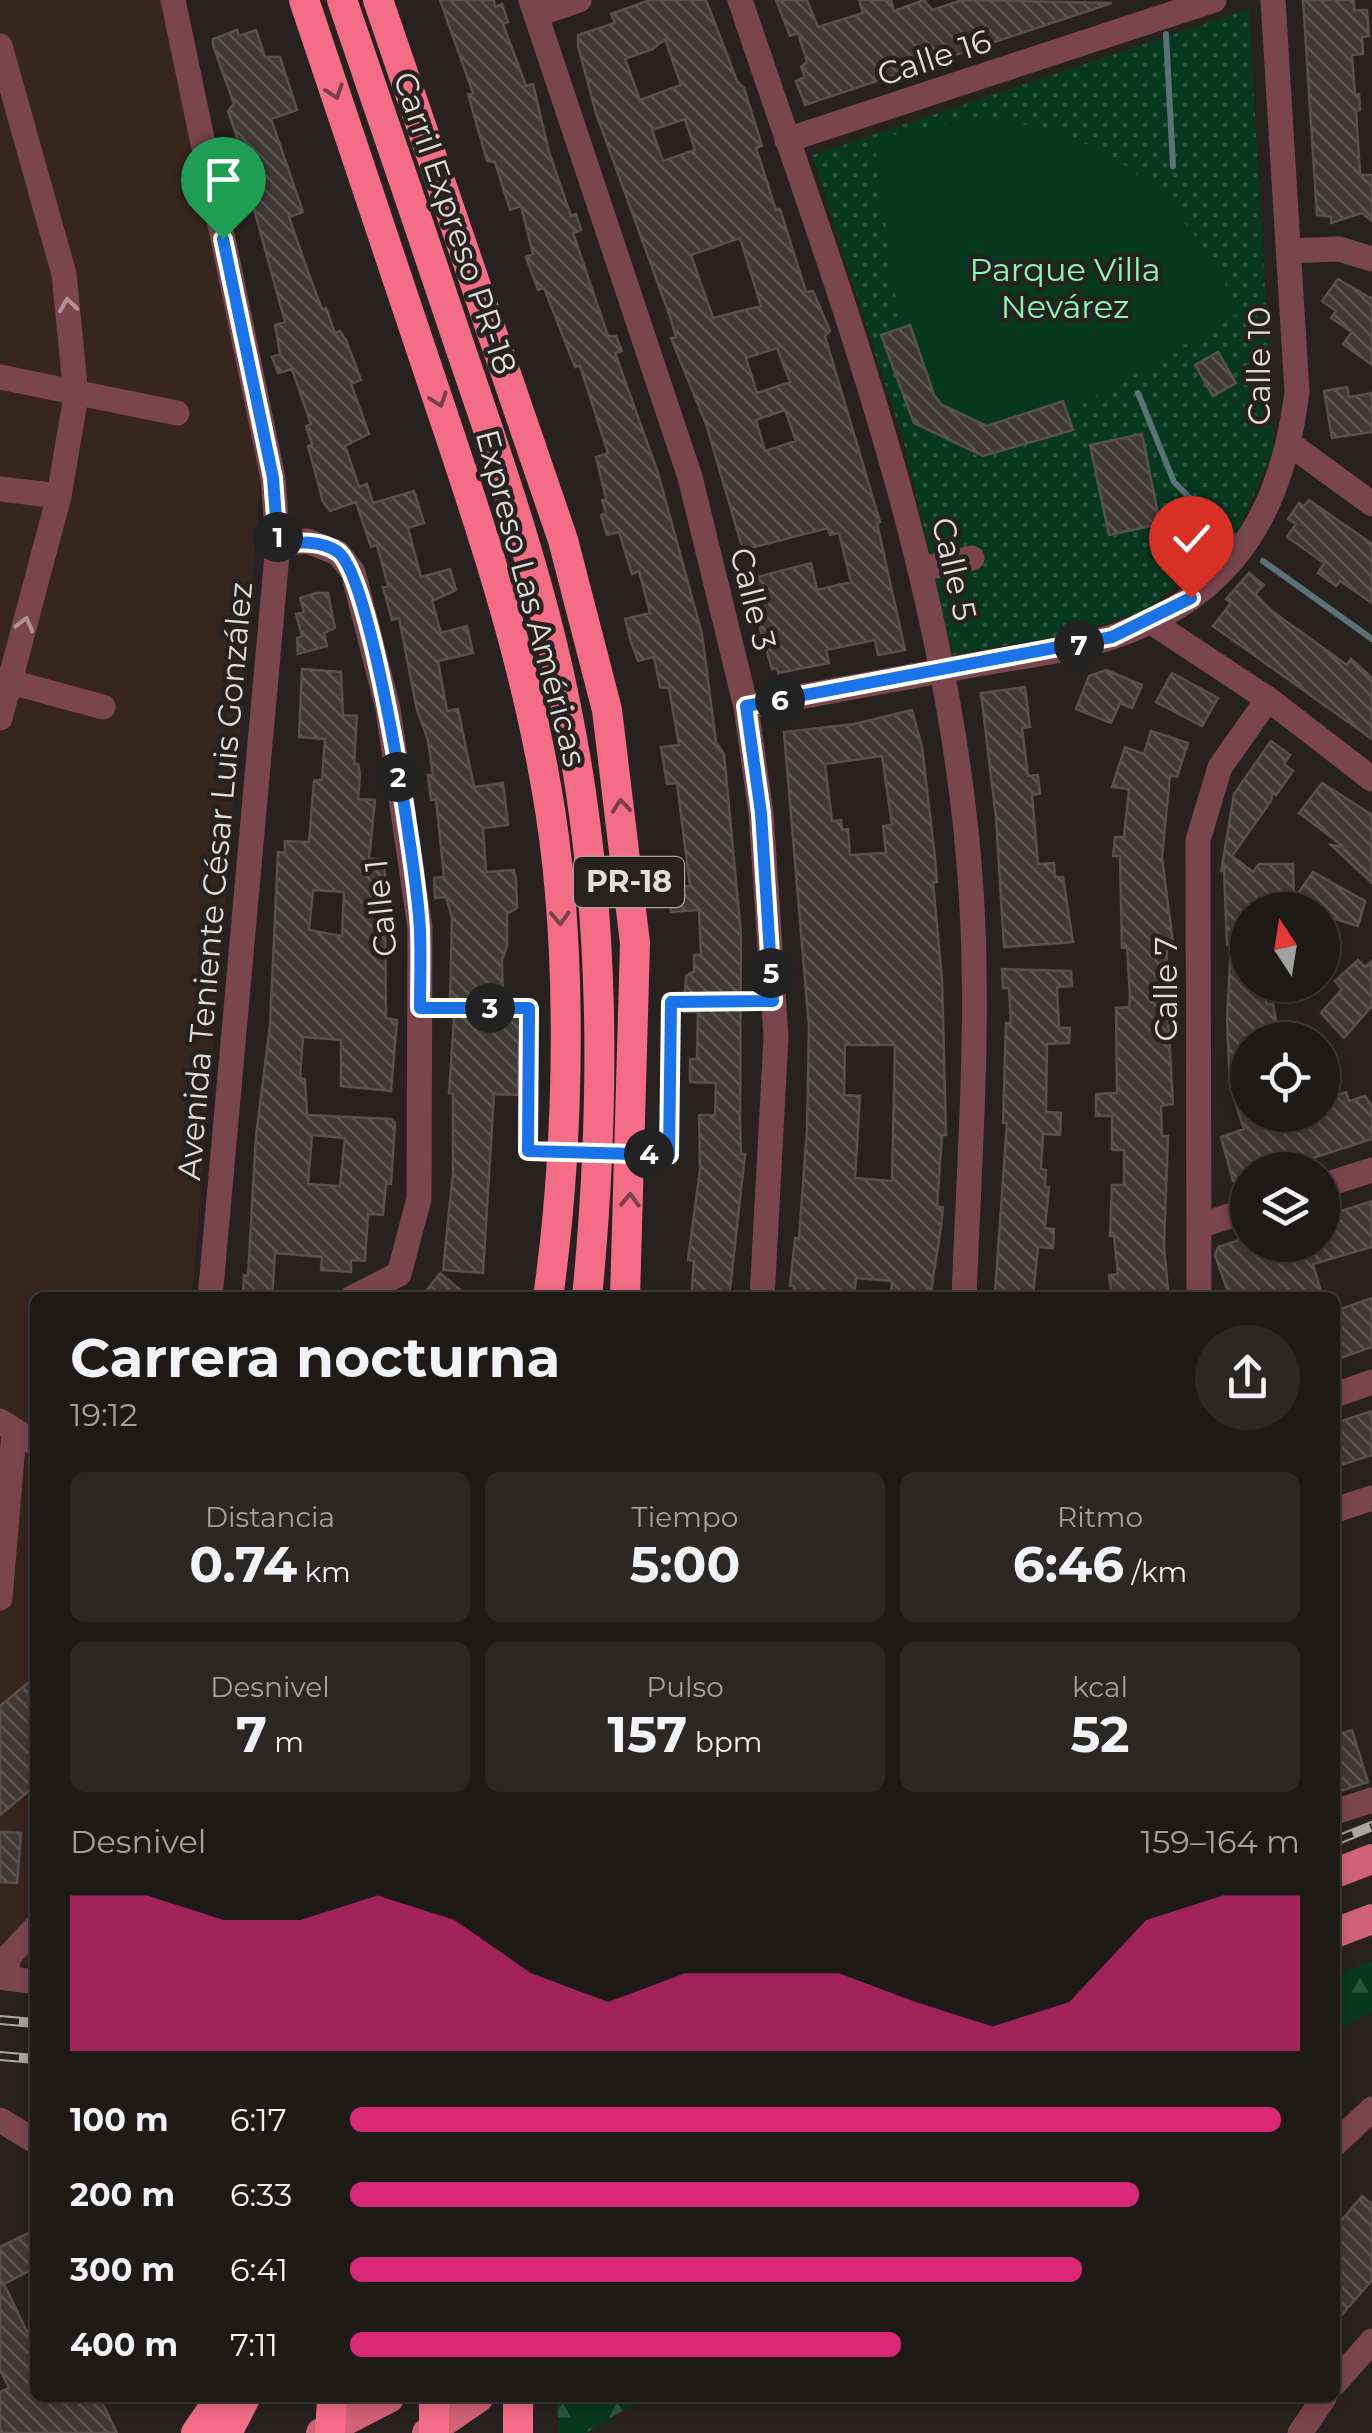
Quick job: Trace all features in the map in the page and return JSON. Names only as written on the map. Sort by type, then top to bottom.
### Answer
[{"type":"highway","name":"Expreso Las Américas","points":[[304,0],[477,515],[530,706],[547,788],[558,890],[562,996],[554,1255],[549,1292]]},
{"type":"highway","name":"Carril Expreso PR-18","points":[[342,0],[512,499],[567,712],[593,888],[602,1019],[601,1123],[587,1292]]},
{"type":"highway","name":"Expreso Las Américas","points":[[378,0],[564,540],[608,710],[621,799],[636,993],[625,1292]]},
{"type":"highway","points":[[534,1292],[554,1255]]},
{"type":"highway","points":[[330,2433],[332,2402]]},
{"type":"highway","points":[[430,2433],[434,2402]]},
{"type":"highway","points":[[518,2402],[518,2433]]},
{"type":"highway","points":[[196,2433],[232,2412]]},
{"type":"main road","points":[[1340,1872],[1372,1859]]},
{"type":"main road","points":[[1340,1931],[1372,1919]]},
{"type":"main road","points":[[321,2433],[384,2402]]},
{"type":"main road","points":[[351,2433],[387,2402]]},
{"type":"main road","points":[[430,2433],[475,2402]]},
{"type":"main road","points":[[451,2433],[478,2402]]},
{"type":"street","name":"Avenida Teniente César Luis González","points":[[174,0],[273,478],[278,544],[211,1292]]},
{"type":"street","points":[[534,7],[579,0]]},
{"type":"street","name":"Calle 5","points":[[740,0],[893,460],[943,670],[971,888],[974,965],[964,1292]]},
{"type":"street","name":"Calle 16","points":[[787,140],[1214,0]]},
{"type":"street","name":"Calle 10","points":[[746,706],[1078,645],[1150,621],[1191,598],[1243,548],[1278,486],[1290,444],[1297,392],[1273,0]]},
{"type":"street","name":"Calle 3","points":[[534,7],[690,477],[746,706],[761,813],[776,1037],[762,1292]]},
{"type":"street","points":[[0,46],[64,274],[76,396],[59,496],[5,680],[0,718]]},
{"type":"street","points":[[1289,251],[1339,249],[1372,259]]},
{"type":"street","points":[[0,377],[76,396],[177,413]]},
{"type":"street","points":[[1290,444],[1372,504]]},
{"type":"street","points":[[0,490],[59,496]]},
{"type":"street","name":"Calle 1","points":[[278,544],[307,542],[338,552],[353,572],[388,709],[420,928],[419,1199],[399,1274],[364,1292]]},
{"type":"street","points":[[922,569],[972,558]]},
{"type":"street","points":[[1150,621],[1268,699],[1372,779]]},
{"type":"street","points":[[5,680],[103,707]]},
{"type":"street","name":"Calle 7","points":[[1199,1292],[1198,840],[1220,767],[1268,699]]},
{"type":"street","points":[[1340,1180],[1372,1170]]},
{"type":"street","points":[[1200,1226],[1230,1216]]},
{"type":"street","points":[[1340,1392],[1372,1382]]},
{"type":"street","points":[[0,1598],[16,1432]]},
{"type":"street","points":[[1340,1508],[1372,1498]]},
{"type":"street","points":[[1340,1810],[1372,1800]]},
{"type":"street","points":[[30,1934],[10,1956],[2,1978],[30,1981]]},
{"type":"street","points":[[1340,2139],[1372,2109]]},
{"type":"street","points":[[0,2120],[30,2138]]},
{"type":"street","points":[[1340,2377],[1372,2341]]},
{"type":"street","points":[[1300,2433],[1320,2402]]},
{"type":"path","points":[[420,1008],[529,1008],[528,1151],[669,1155],[671,1002],[773,1001]]},
{"type":"shaded area","points":[[0,0],[160,0],[261,477],[192,1292],[30,1292],[30,1967],[0,1965]]},
{"type":"green space","name":"Parque Villa Nevárez","points":[[1249,9],[1274,447],[1237,535],[1145,611],[1066,635],[953,655],[904,443],[812,155]]},
{"type":"green space","points":[[999,120],[1082,142],[1146,182],[1197,239],[1240,312],[1067,413],[1073,430],[983,456],[958,449],[924,427],[912,413],[895,378],[881,335],[900,328],[874,139],[956,121]]},
{"type":"green space","points":[[1372,1961],[1372,2012],[1340,2028],[1340,1974]]},
{"type":"green space","points":[[558,2402],[636,2402],[586,2433],[558,2433]]},
{"type":"building","points":[[440,0],[494,0],[495,7],[502,4],[508,22],[503,24],[526,86],[533,84],[549,152],[571,216],[576,214],[581,230],[573,233],[608,336],[616,336],[622,351],[615,353],[658,473],[702,634],[716,742],[724,754],[741,934],[740,1121],[741,1154],[745,1154],[730,1292],[691,1292],[694,1261],[688,1260],[700,1170],[699,1115],[715,1115],[716,1083],[690,1082],[690,1059],[697,1059],[698,1012],[684,1012],[686,976],[694,971],[694,955],[701,955],[699,910],[671,912],[668,887],[690,886],[677,783],[667,784],[661,747],[679,745],[669,688],[660,687],[654,657],[638,661],[631,642],[625,619],[650,613],[639,571],[632,574],[619,532],[607,535],[601,515],[606,513],[602,500],[606,499],[596,457],[608,453],[580,366],[575,367],[544,288],[538,290],[526,257],[533,254],[521,206],[510,210],[495,162],[487,161],[468,94],[473,93]]},
{"type":"building","points":[[650,0],[706,0],[737,81],[744,88],[762,146],[756,148],[806,292],[813,291],[830,331],[825,336],[880,522],[877,523],[905,650],[878,655],[875,640],[826,650],[829,663],[778,673],[777,668],[772,669],[746,580],[811,563],[817,590],[851,582],[839,533],[830,535],[828,528],[743,550],[706,424],[671,338],[676,337],[669,314],[596,113],[578,46],[578,35],[615,23],[611,14]],"holes":[[[665,39],[681,85],[640,100],[625,59],[653,49]],[[685,119],[695,150],[663,161],[652,130]],[[740,238],[761,306],[713,318],[691,255]],[[777,348],[790,382],[757,393],[746,358]],[[785,410],[796,441],[765,451],[756,420]]]},
{"type":"building","points":[[776,0],[807,0],[818,27],[863,13],[859,0],[891,0],[894,11],[924,0],[932,10],[962,0],[1112,3],[805,105],[796,81],[805,77],[801,67],[807,62],[798,33],[790,36]]},
{"type":"building","points":[[1303,0],[1354,0],[1354,10],[1367,10],[1369,36],[1362,37],[1363,54],[1352,55],[1355,95],[1359,94],[1360,110],[1356,111],[1360,175],[1372,175],[1372,221],[1362,213],[1331,223],[1331,217],[1317,215]]},
{"type":"building","points":[[237,30],[239,36],[256,30],[265,57],[280,57],[297,110],[271,119],[303,212],[289,217],[322,309],[326,308],[335,333],[340,331],[346,340],[361,380],[351,384],[369,434],[345,446],[359,487],[367,484],[373,503],[414,491],[424,523],[408,528],[421,577],[450,569],[456,590],[432,601],[441,633],[467,626],[473,653],[438,661],[447,711],[458,709],[474,787],[503,783],[508,825],[483,828],[486,872],[514,870],[516,879],[517,908],[507,914],[507,946],[502,960],[503,1012],[524,1013],[524,1046],[519,1046],[518,1095],[494,1094],[483,1273],[443,1270],[453,1173],[453,1094],[449,1093],[455,1004],[450,1004],[452,918],[446,897],[435,898],[434,878],[444,877],[436,799],[431,800],[428,775],[433,775],[428,740],[417,710],[399,618],[392,620],[383,587],[388,586],[377,545],[371,547],[356,502],[330,511],[323,502],[308,446],[312,444],[306,426],[311,424],[292,369],[278,373],[272,357],[280,354],[275,325],[285,322],[254,209],[251,192],[255,190],[228,111],[234,104],[213,45],[213,39]]},
{"type":"building","points":[[1338,279],[1372,299],[1372,365],[1343,344],[1352,332],[1331,318],[1336,311],[1322,301]]},
{"type":"building","points":[[910,325],[934,395],[942,405],[987,426],[1063,401],[1073,430],[983,456],[914,423],[881,335]]},
{"type":"building","points":[[1218,352],[1236,383],[1213,396],[1195,365]]},
{"type":"building","points":[[1347,387],[1349,397],[1372,393],[1372,432],[1332,438],[1324,391]]},
{"type":"building","points":[[1142,434],[1160,524],[1109,535],[1090,445]]},
{"type":"building","points":[[1309,500],[1372,544],[1372,603],[1340,581],[1336,586],[1318,573],[1324,563],[1287,537],[1296,524],[1288,519],[1299,503],[1304,506]]},
{"type":"building","points":[[1249,573],[1264,585],[1255,594],[1272,611],[1347,665],[1351,659],[1372,678],[1372,739],[1213,626],[1231,603],[1226,599]]},
{"type":"building","points":[[328,593],[335,628],[324,633],[327,646],[298,654],[297,638],[302,636],[296,614],[304,612],[300,598]]},
{"type":"building","points":[[302,669],[341,672],[343,715],[357,716],[354,764],[358,764],[360,774],[358,799],[375,800],[369,859],[382,859],[385,869],[386,1018],[397,1020],[391,1091],[341,1086],[341,1040],[303,1037],[300,1078],[305,1079],[307,1115],[391,1119],[395,1123],[391,1184],[386,1183],[383,1215],[368,1214],[365,1261],[351,1260],[351,1272],[321,1270],[322,1257],[275,1253],[272,1292],[243,1292],[244,1275],[248,1276],[256,1136],[270,1026],[278,852],[285,853],[285,841],[309,842],[314,780],[322,780],[325,739],[299,737]],"holes":[[[313,890],[344,892],[342,936],[309,930]],[[312,1135],[345,1138],[340,1186],[308,1184]]]},
{"type":"building","points":[[1106,670],[1142,685],[1132,708],[1120,703],[1111,723],[1076,709],[1089,676]]},
{"type":"building","points":[[1172,673],[1218,698],[1202,726],[1156,702]]},
{"type":"building","points":[[1025,687],[1030,727],[1022,728],[1028,776],[1038,775],[1040,794],[1032,795],[1038,864],[1054,863],[1055,877],[1063,877],[1073,942],[1004,947],[996,818],[981,693]]},
{"type":"building","points":[[912,710],[922,747],[937,882],[933,882],[942,979],[946,1135],[942,1135],[937,1207],[943,1207],[931,1292],[891,1292],[892,1281],[856,1278],[855,1292],[794,1292],[794,1286],[790,1286],[795,1238],[799,1239],[809,1027],[784,732],[854,724]],"holes":[[[882,756],[892,825],[883,826],[886,853],[850,855],[848,829],[842,830],[841,820],[832,821],[825,764]],[[845,1045],[895,1045],[892,1181],[855,1178],[860,1096],[844,1095]]]},
{"type":"building","points":[[1151,731],[1188,743],[1177,777],[1170,775],[1162,858],[1173,943],[1167,943],[1166,983],[1173,1104],[1161,1106],[1162,1136],[1168,1136],[1164,1246],[1168,1290],[1111,1292],[1109,1275],[1118,1274],[1114,1236],[1110,1236],[1112,1185],[1124,1185],[1124,1150],[1112,1150],[1112,1116],[1096,1116],[1096,1094],[1117,1093],[1116,1008],[1129,1007],[1130,996],[1127,947],[1122,948],[1120,856],[1113,856],[1115,837],[1124,837],[1129,789],[1112,787],[1125,747],[1144,754]]},
{"type":"building","points":[[1271,741],[1290,755],[1284,764],[1293,771],[1276,795],[1273,792],[1271,801],[1232,856],[1253,872],[1259,864],[1293,864],[1294,892],[1230,892],[1227,945],[1224,867],[1221,872],[1234,794]]},
{"type":"building","points":[[1322,783],[1372,815],[1372,883],[1331,845],[1344,847],[1299,813]]},
{"type":"building","points":[[1313,872],[1365,901],[1358,926],[1340,920],[1340,892],[1299,892]]},
{"type":"building","points":[[1358,960],[1365,967],[1372,961],[1372,1006],[1344,1038],[1340,1022],[1329,1022],[1321,1013],[1331,1002],[1340,1002],[1340,976]]},
{"type":"building","points":[[1230,964],[1230,1002],[1273,1004],[1276,1022],[1230,1022],[1230,1086],[1227,1020]]},
{"type":"building","points":[[1002,969],[1071,971],[1072,986],[1057,987],[1059,1028],[1070,1028],[1069,1043],[1047,1044],[1046,1112],[1061,1113],[1060,1135],[1043,1134],[1041,1169],[1046,1170],[1045,1187],[1049,1187],[1045,1228],[1054,1229],[1053,1248],[1038,1247],[1034,1292],[995,1292],[1007,1123],[1003,1123],[1006,1023],[1011,1023],[1009,988],[1003,988]]},
{"type":"building","points":[[1346,1092],[1349,1101],[1365,1096],[1372,1106],[1372,1139],[1332,1152],[1230,1152],[1230,1170],[1221,1137],[1235,1132],[1340,1132],[1340,1094]]},
{"type":"building","points":[[1372,1201],[1372,1247],[1340,1256],[1340,1211]]},
{"type":"building","points":[[1230,1243],[1230,1262],[1320,1262],[1313,1264],[1321,1292],[1228,1292],[1215,1255],[1218,1247]]},
{"type":"building","points":[[440,1273],[463,1292],[426,1292]]},
{"type":"building","points":[[1372,1298],[1372,1347],[1340,1358],[1340,1309]]},
{"type":"building","points":[[1372,1411],[1372,1455],[1340,1465],[1340,1421]]},
{"type":"building","points":[[30,1681],[30,1790],[0,1815],[0,1706]]},
{"type":"building","points":[[1352,1730],[1368,1782],[1340,1791],[1340,1734]]},
{"type":"building","points":[[0,1832],[21,1833],[17,1883],[0,1882]]},
{"type":"building","points":[[1362,2196],[1372,2204],[1372,2280],[1340,2317],[1340,2222]]},
{"type":"building","points":[[30,2232],[30,2271],[4,2284],[30,2338],[30,2402],[102,2402],[117,2433],[0,2433],[0,2392],[9,2388],[0,2370],[0,2247]]},
{"type":"waterway","points":[[1166,34],[1173,166]]},
{"type":"waterway","points":[[1138,393],[1174,482],[1211,519]]},
{"type":"waterway","points":[[1263,561],[1372,639]]},
{"type":"railway","points":[[1340,1839],[1372,1826]]},
{"type":"railway","points":[[0,2020],[30,2023]]},
{"type":"railway","points":[[0,2056],[30,2059]]},
{"type":"route","points":[[223,239],[273,478],[278,544],[307,542],[338,552],[353,572],[388,709],[420,928],[420,1008],[529,1008],[528,1151],[669,1155],[671,1002],[773,1001],[761,813],[746,706],[1112,637],[1191,598]]}]
